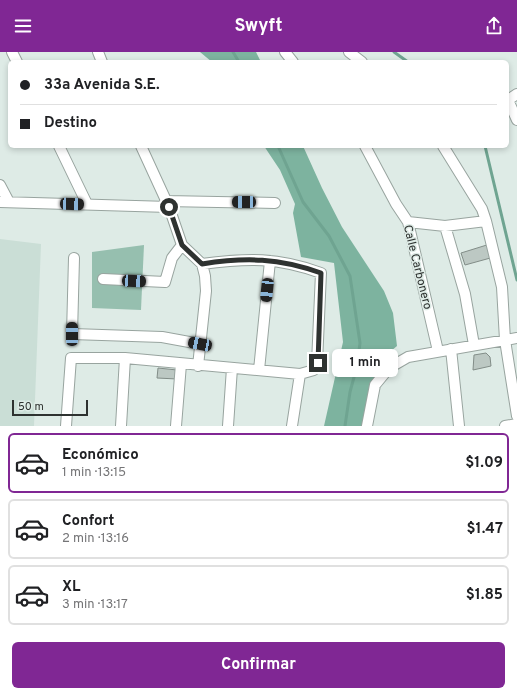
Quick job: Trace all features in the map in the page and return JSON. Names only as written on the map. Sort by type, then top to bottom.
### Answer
[{"type":"street","points":[[285,52],[291,60]]},
{"type":"street","points":[[349,52],[359,60]]},
{"type":"street","points":[[509,102],[517,120]]},
{"type":"street","points":[[60,148],[87,204]]},
{"type":"street","points":[[142,148],[168,204],[182,245],[202,264],[206,291],[198,366]]},
{"type":"street","name":"Calle Carbonero","points":[[366,148],[396,204],[408,222],[438,351]]},
{"type":"street","points":[[444,148],[482,209],[486,221],[502,287],[505,340],[517,416]]},
{"type":"street","points":[[0,184],[5,202],[87,204],[275,203]]},
{"type":"street","points":[[408,222],[445,226],[486,221]]},
{"type":"street","points":[[445,226],[465,294],[474,345]]},
{"type":"street","points":[[104,279],[165,282],[172,258],[182,245]]},
{"type":"street","points":[[74,258],[72,334],[162,337],[200,344]]},
{"type":"street","points":[[66,426],[71,358],[126,358],[198,366],[300,374],[314,370],[318,363],[321,273],[296,264],[270,261],[238,259],[202,264]]},
{"type":"street","points":[[258,370],[270,261]]},
{"type":"street","points":[[367,426],[376,384],[389,368],[408,357],[517,338]]},
{"type":"street","points":[[451,349],[459,426]]},
{"type":"street","points":[[121,426],[126,358]]},
{"type":"street","points":[[176,426],[182,364]]},
{"type":"street","points":[[228,426],[232,368]]},
{"type":"street","points":[[292,426],[300,374]]},
{"type":"street","points":[[505,426],[517,424]]},
{"type":"shaded area","points":[[0,239],[41,244],[34,426],[0,426]]},
{"type":"green space","points":[[200,52],[256,52],[260,60],[210,60]]},
{"type":"green space","points":[[265,148],[304,148],[342,227],[384,291],[393,313],[397,346],[385,356],[375,384],[367,426],[324,426],[343,342],[334,263],[301,257],[293,213],[295,204],[280,170]]},
{"type":"green space","points":[[144,245],[141,310],[92,308],[92,252]]},
{"type":"building","points":[[490,244],[494,257],[465,265],[461,253]]},
{"type":"building","points":[[486,353],[490,357],[491,366],[473,370],[474,355]]},
{"type":"building","points":[[158,368],[177,370],[177,379],[157,378]]},
{"type":"waterway","points":[[233,52],[238,60]]},
{"type":"waterway","points":[[394,52],[405,60]]},
{"type":"waterway","points":[[279,148],[303,202],[329,236],[350,276],[360,343],[345,426]]},
{"type":"waterway","points":[[485,148],[517,280]]},
{"type":"route","points":[[169,207],[182,245],[202,264],[238,259],[270,261],[296,264],[321,273],[318,363]]}]
